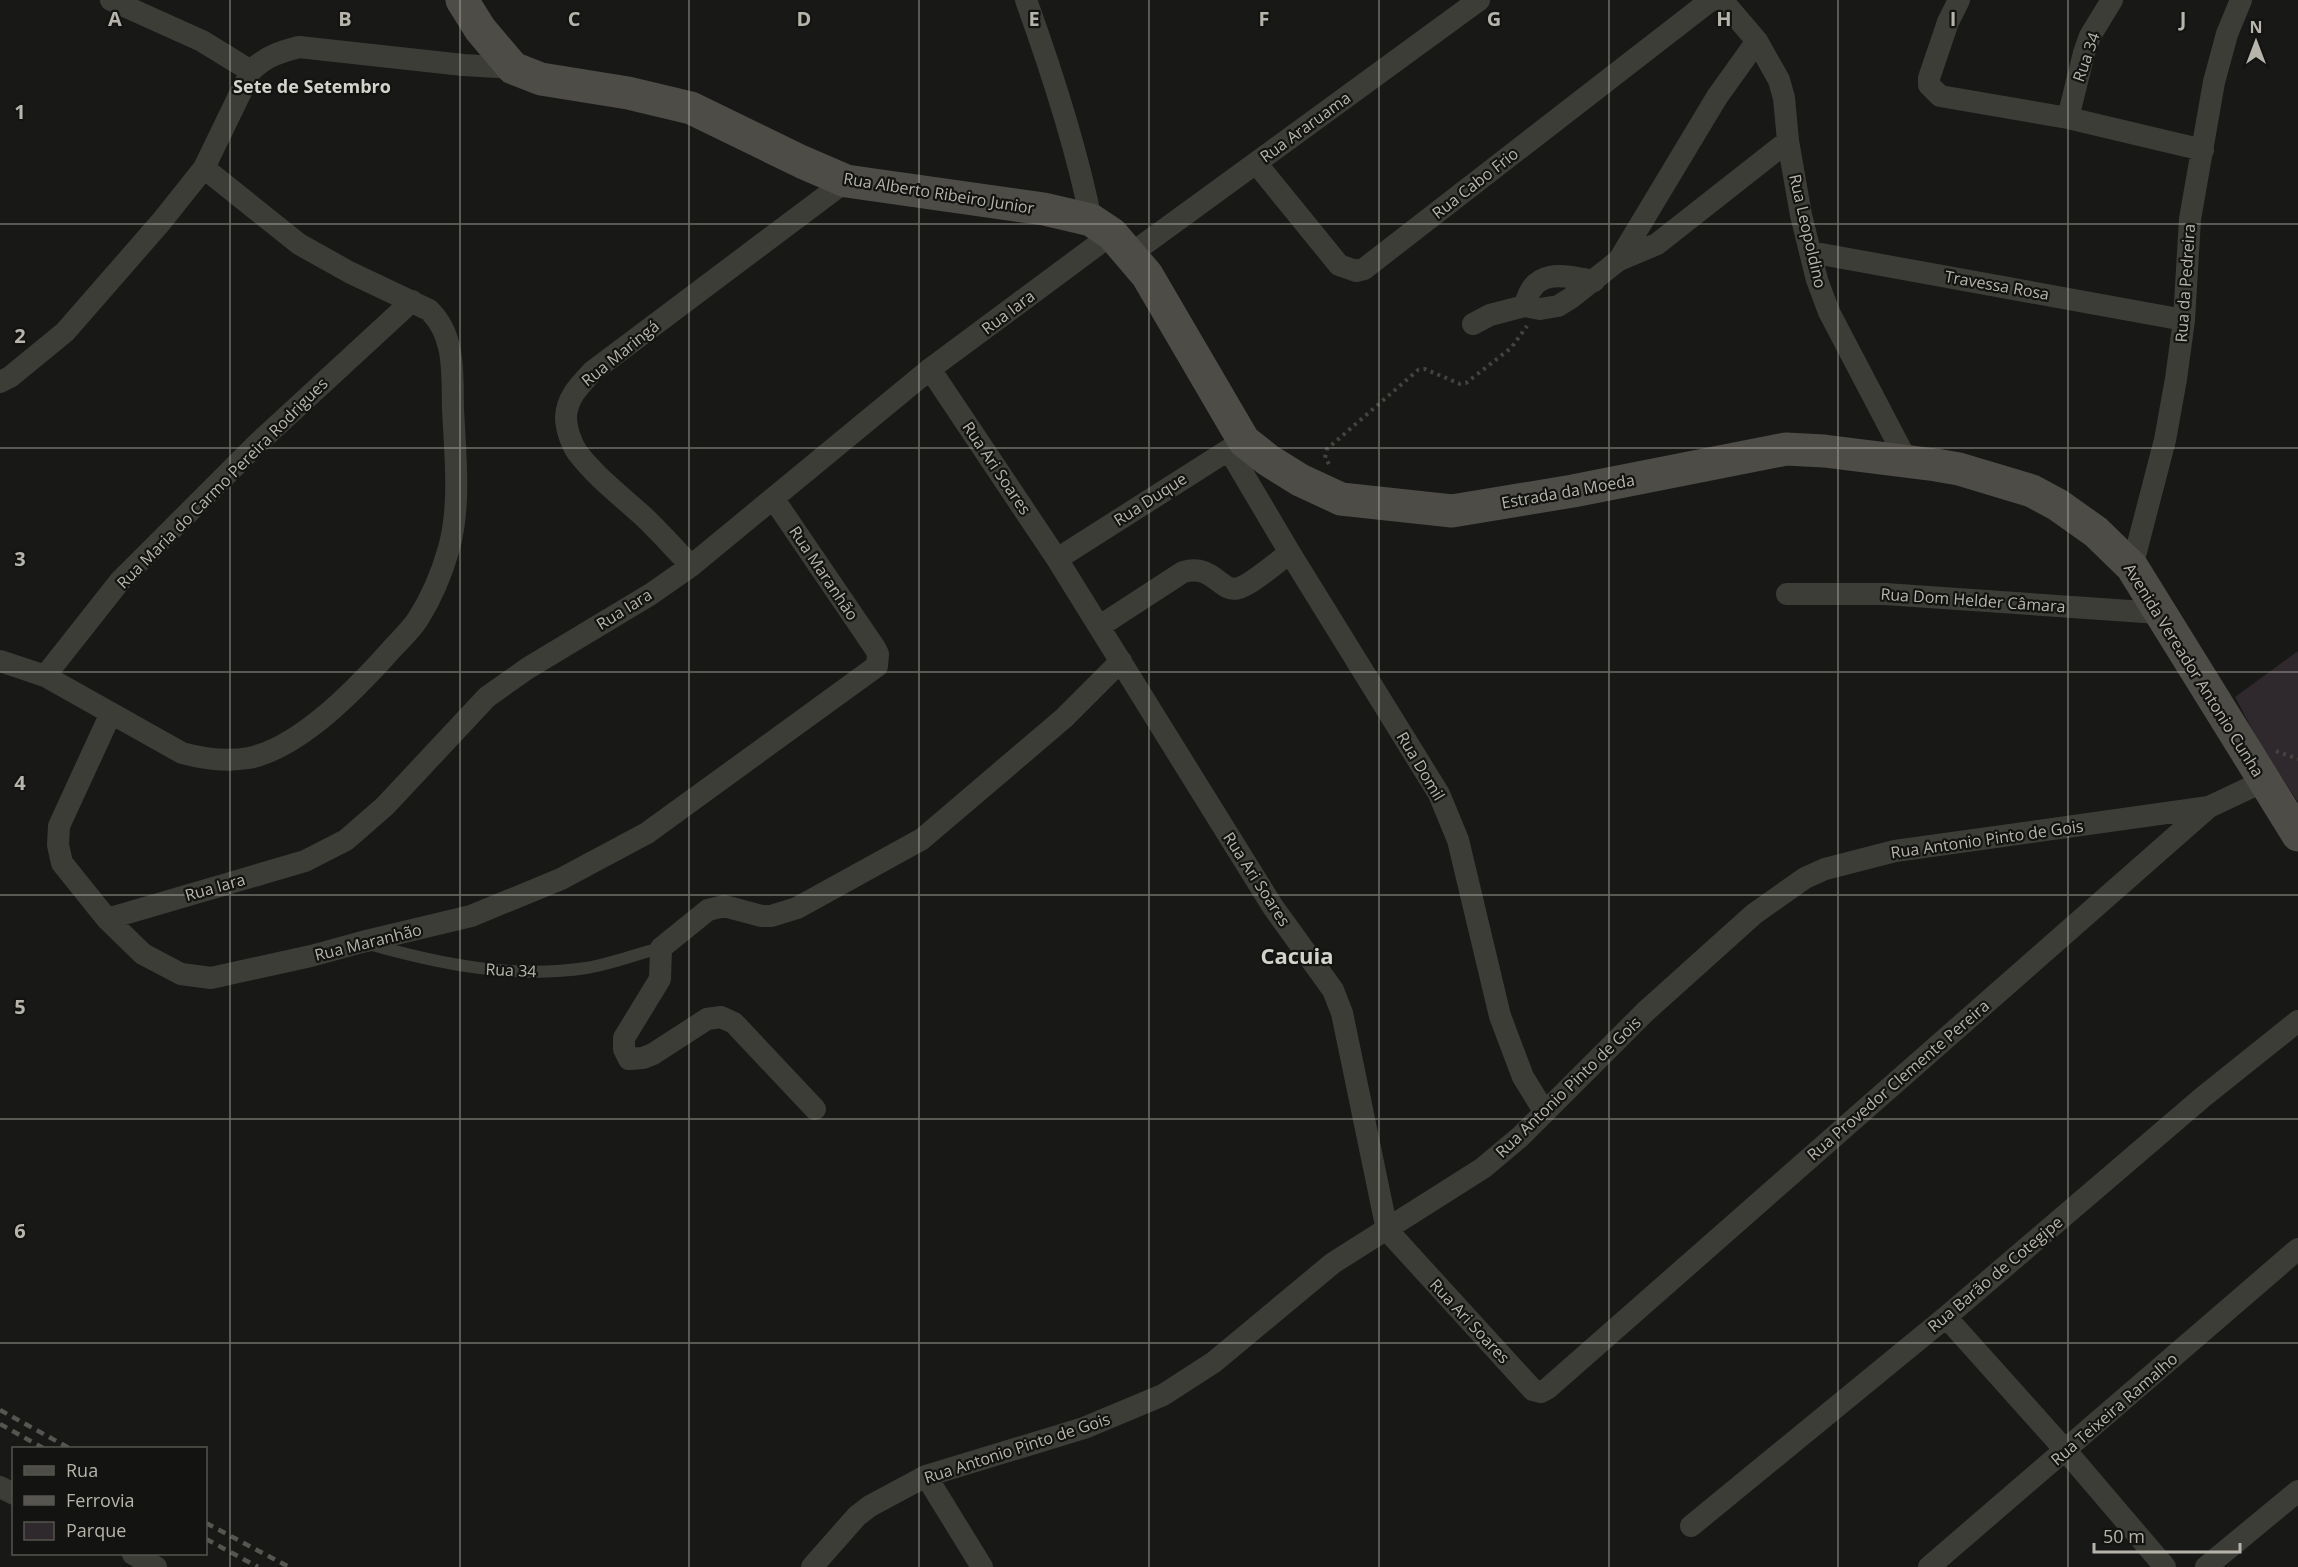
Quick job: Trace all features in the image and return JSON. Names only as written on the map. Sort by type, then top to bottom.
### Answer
[{"type":"main road","name":"Rua Alberto Ribeiro Junior","points":[[462,0],[480,29],[513,68],[540,79],[628,93],[691,108],[846,181],[1044,209],[1112,236]]},
{"type":"main road","points":[[1112,236],[1147,275],[1236,445]]},
{"type":"main road","name":"Estrada da Moeda","points":[[1236,445],[1268,460],[1299,480],[1341,499],[1452,511],[1573,491],[1786,449],[1907,461]]},
{"type":"main road","name":"Avenida Vereador Antonio Cunha","points":[[1907,461],[1959,469],[2032,491],[2058,505],[2096,532],[2132,567],[2298,835]]},
{"type":"street","points":[[111,0],[202,41],[251,71]]},
{"type":"street","points":[[1026,0],[1079,163],[1112,236]]},
{"type":"street","name":"Rua Araruama","points":[[1112,236],[1256,163],[1479,0]]},
{"type":"street","name":"Rua Cabo Frio","points":[[1256,163],[1339,265],[1356,271],[1364,269],[1711,0]]},
{"type":"street","name":"Rua Leopoldino","points":[[1722,0],[1757,41],[1779,80],[1784,98],[1788,141],[1801,215],[1817,280],[1829,312],[1907,461]]},
{"type":"street","points":[[1959,0],[1931,68],[1929,85],[1940,96],[2068,118],[2203,150]]},
{"type":"street","name":"Rua 34","points":[[2068,118],[2090,36],[2112,0]]},
{"type":"street","name":"Rua da Pedreira","points":[[2132,567],[2165,440],[2184,321],[2190,219],[2214,82],[2227,34],[2241,0]]},
{"type":"street","points":[[1619,260],[1717,97],[1757,41]]},
{"type":"street","points":[[0,381],[10,377],[65,332],[160,222],[204,168],[251,71],[262,60],[277,52],[300,47],[463,66],[513,68]]},
{"type":"street","points":[[1473,324],[1490,315],[1532,307],[1558,306],[1619,260],[1657,244],[1788,141]]},
{"type":"street","points":[[0,660],[45,676],[182,753],[201,759],[226,761],[250,758],[295,738],[359,686],[417,620],[438,583],[450,546],[455,468],[451,357],[447,336],[439,320],[429,310],[349,272],[299,244],[204,168]]},
{"type":"street","name":"Rua Maringá","points":[[691,566],[648,521],[594,471],[576,450],[568,432],[566,419],[568,405],[576,389],[593,371],[846,181]]},
{"type":"street","name":"Rua Iara","points":[[107,919],[305,861],[346,840],[385,806],[487,698],[528,668],[651,594],[691,566],[930,369],[1112,236]]},
{"type":"street","name":"Travessa Rosa","points":[[1810,252],[2184,321]]},
{"type":"street","points":[[1532,307],[1528,292],[1549,276],[1563,275],[1594,281]]},
{"type":"street","name":"Rua Maria do Carmo Pereira Rodrigues","points":[[45,676],[120,581],[258,443],[412,302]]},
{"type":"street","name":"Rua Ari Soares","points":[[930,369],[1057,559],[1268,900],[1333,990],[1342,1012],[1387,1230],[1533,1389],[1541,1392]]},
{"type":"street","name":"Rua Domil","points":[[1236,445],[1290,553],[1439,794],[1458,840],[1500,1016],[1522,1077],[1544,1111]]},
{"type":"street","name":"Rua Duque","points":[[1057,559],[1236,445]]},
{"type":"street","name":"Rua Maranhão","points":[[111,713],[59,826],[58,845],[62,863],[107,919],[143,954],[181,974],[211,978],[471,916],[561,879],[647,833],[877,666],[878,654],[875,648],[772,498]]},
{"type":"street","points":[[1100,627],[1183,572],[1194,569],[1202,570],[1228,588],[1241,588],[1290,553]]},
{"type":"street","name":"Rua Dom Helder Câmara","points":[[1787,594],[1885,594],[2159,613]]},
{"type":"street","points":[[815,1109],[734,1023],[721,1017],[707,1019],[643,1058],[629,1059],[624,1049],[624,1038],[660,979],[661,948],[708,910],[724,906],[762,916],[771,916],[797,908],[922,839],[1064,718],[1121,661]]},
{"type":"street","name":"Rua Provedor Clemente Pereira","points":[[1541,1392],[2209,807],[2264,781]]},
{"type":"street","name":"Rua Antonio Pinto de Gois","points":[[812,1567],[857,1516],[870,1506],[926,1476],[1084,1428],[1163,1395],[1214,1362],[1333,1263],[1483,1168],[1520,1137],[1645,1012],[1754,914],[1805,878],[1825,869],[1895,851],[2209,807]]},
{"type":"street","name":"Rua Barão de Cotegipe","points":[[1691,1526],[1946,1317],[2194,1104],[2298,1021]]},
{"type":"street","name":"Rua Teixeira Ramalho","points":[[1929,1567],[2298,1250]]},
{"type":"street","points":[[1946,1317],[2066,1450],[2165,1567]]},
{"type":"street","points":[[926,1476],[982,1567]]},
{"type":"street","points":[[2206,1567],[2298,1491]]},
{"type":"street","points":[[135,1555],[156,1567]]},
{"type":"lane","name":"Rua 34","points":[[362,942],[408,955],[490,970],[537,972],[587,968],[661,948]]},
{"type":"path","points":[[1341,499],[1335,477],[1325,458],[1327,449],[1418,370],[1425,369],[1460,384],[1466,383],[1511,348],[1532,307]]},
{"type":"green space","points":[[2298,651],[2298,802],[2261,746],[2235,697]]},
{"type":"railway","points":[[0,1410],[67,1447]]},
{"type":"railway","points":[[0,1424],[41,1447]]},
{"type":"railway","points":[[207,1524],[289,1567]]},
{"type":"railway","points":[[207,1540],[258,1567]]},
{"type":"district","name":"Sete de Setembro","points":[[312,86]]},
{"type":"district","name":"Cacuia","points":[[1297,955]]}]
